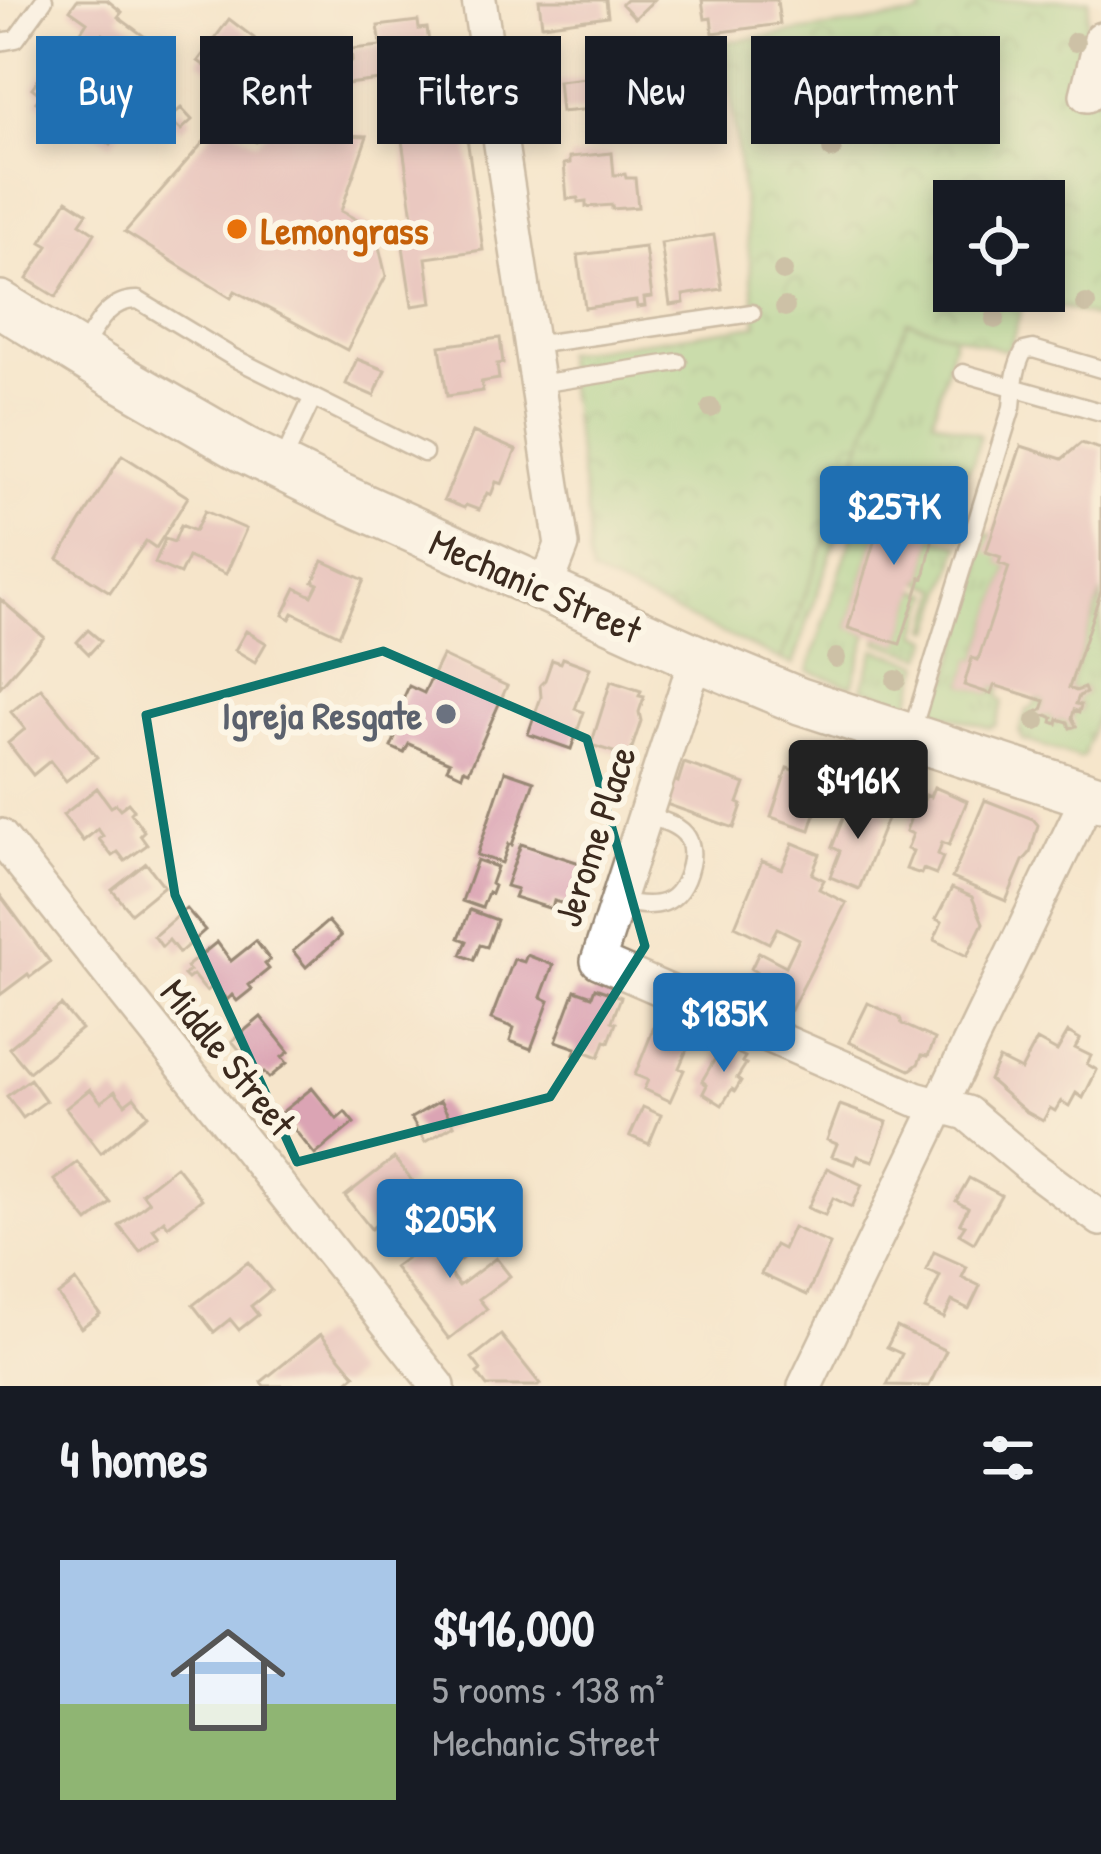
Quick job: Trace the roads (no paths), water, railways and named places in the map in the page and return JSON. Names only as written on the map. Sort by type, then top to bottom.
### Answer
[{"type":"main road","name":"Mechanic Street","points":[[0,304],[190,420],[280,466],[699,659],[800,701],[1098,798]]},
{"type":"street","points":[[479,0],[562,545],[544,589]]},
{"type":"street","points":[[1087,95],[1101,39]]},
{"type":"street","name":"Jerome Place","points":[[699,659],[598,961],[939,1106]]},
{"type":"street","points":[[805,1386],[939,1106],[1098,798]]},
{"type":"street","name":"Middle Street","points":[[0,836],[438,1386]]},
{"type":"street","points":[[939,1106],[967,1114],[1101,1220]]},
{"type":"lane","points":[[0,42],[16,39],[44,0]]},
{"type":"lane","points":[[80,353],[111,307],[138,300],[203,341],[424,453]]},
{"type":"lane","points":[[533,344],[752,313]]},
{"type":"lane","points":[[910,737],[1012,407],[1021,355],[1028,349],[1101,369]]},
{"type":"lane","points":[[538,384],[678,362]]},
{"type":"lane","points":[[963,373],[1101,412]]},
{"type":"lane","points":[[280,466],[313,398]]},
{"type":"lane","points":[[617,901],[660,905],[677,896],[687,877],[692,855],[687,837],[674,825],[646,814]]},
{"type":"place","name":"Lemongrass","points":[[237,229]]},
{"type":"place","name":"Igreja Resgate","points":[[446,714]]}]
